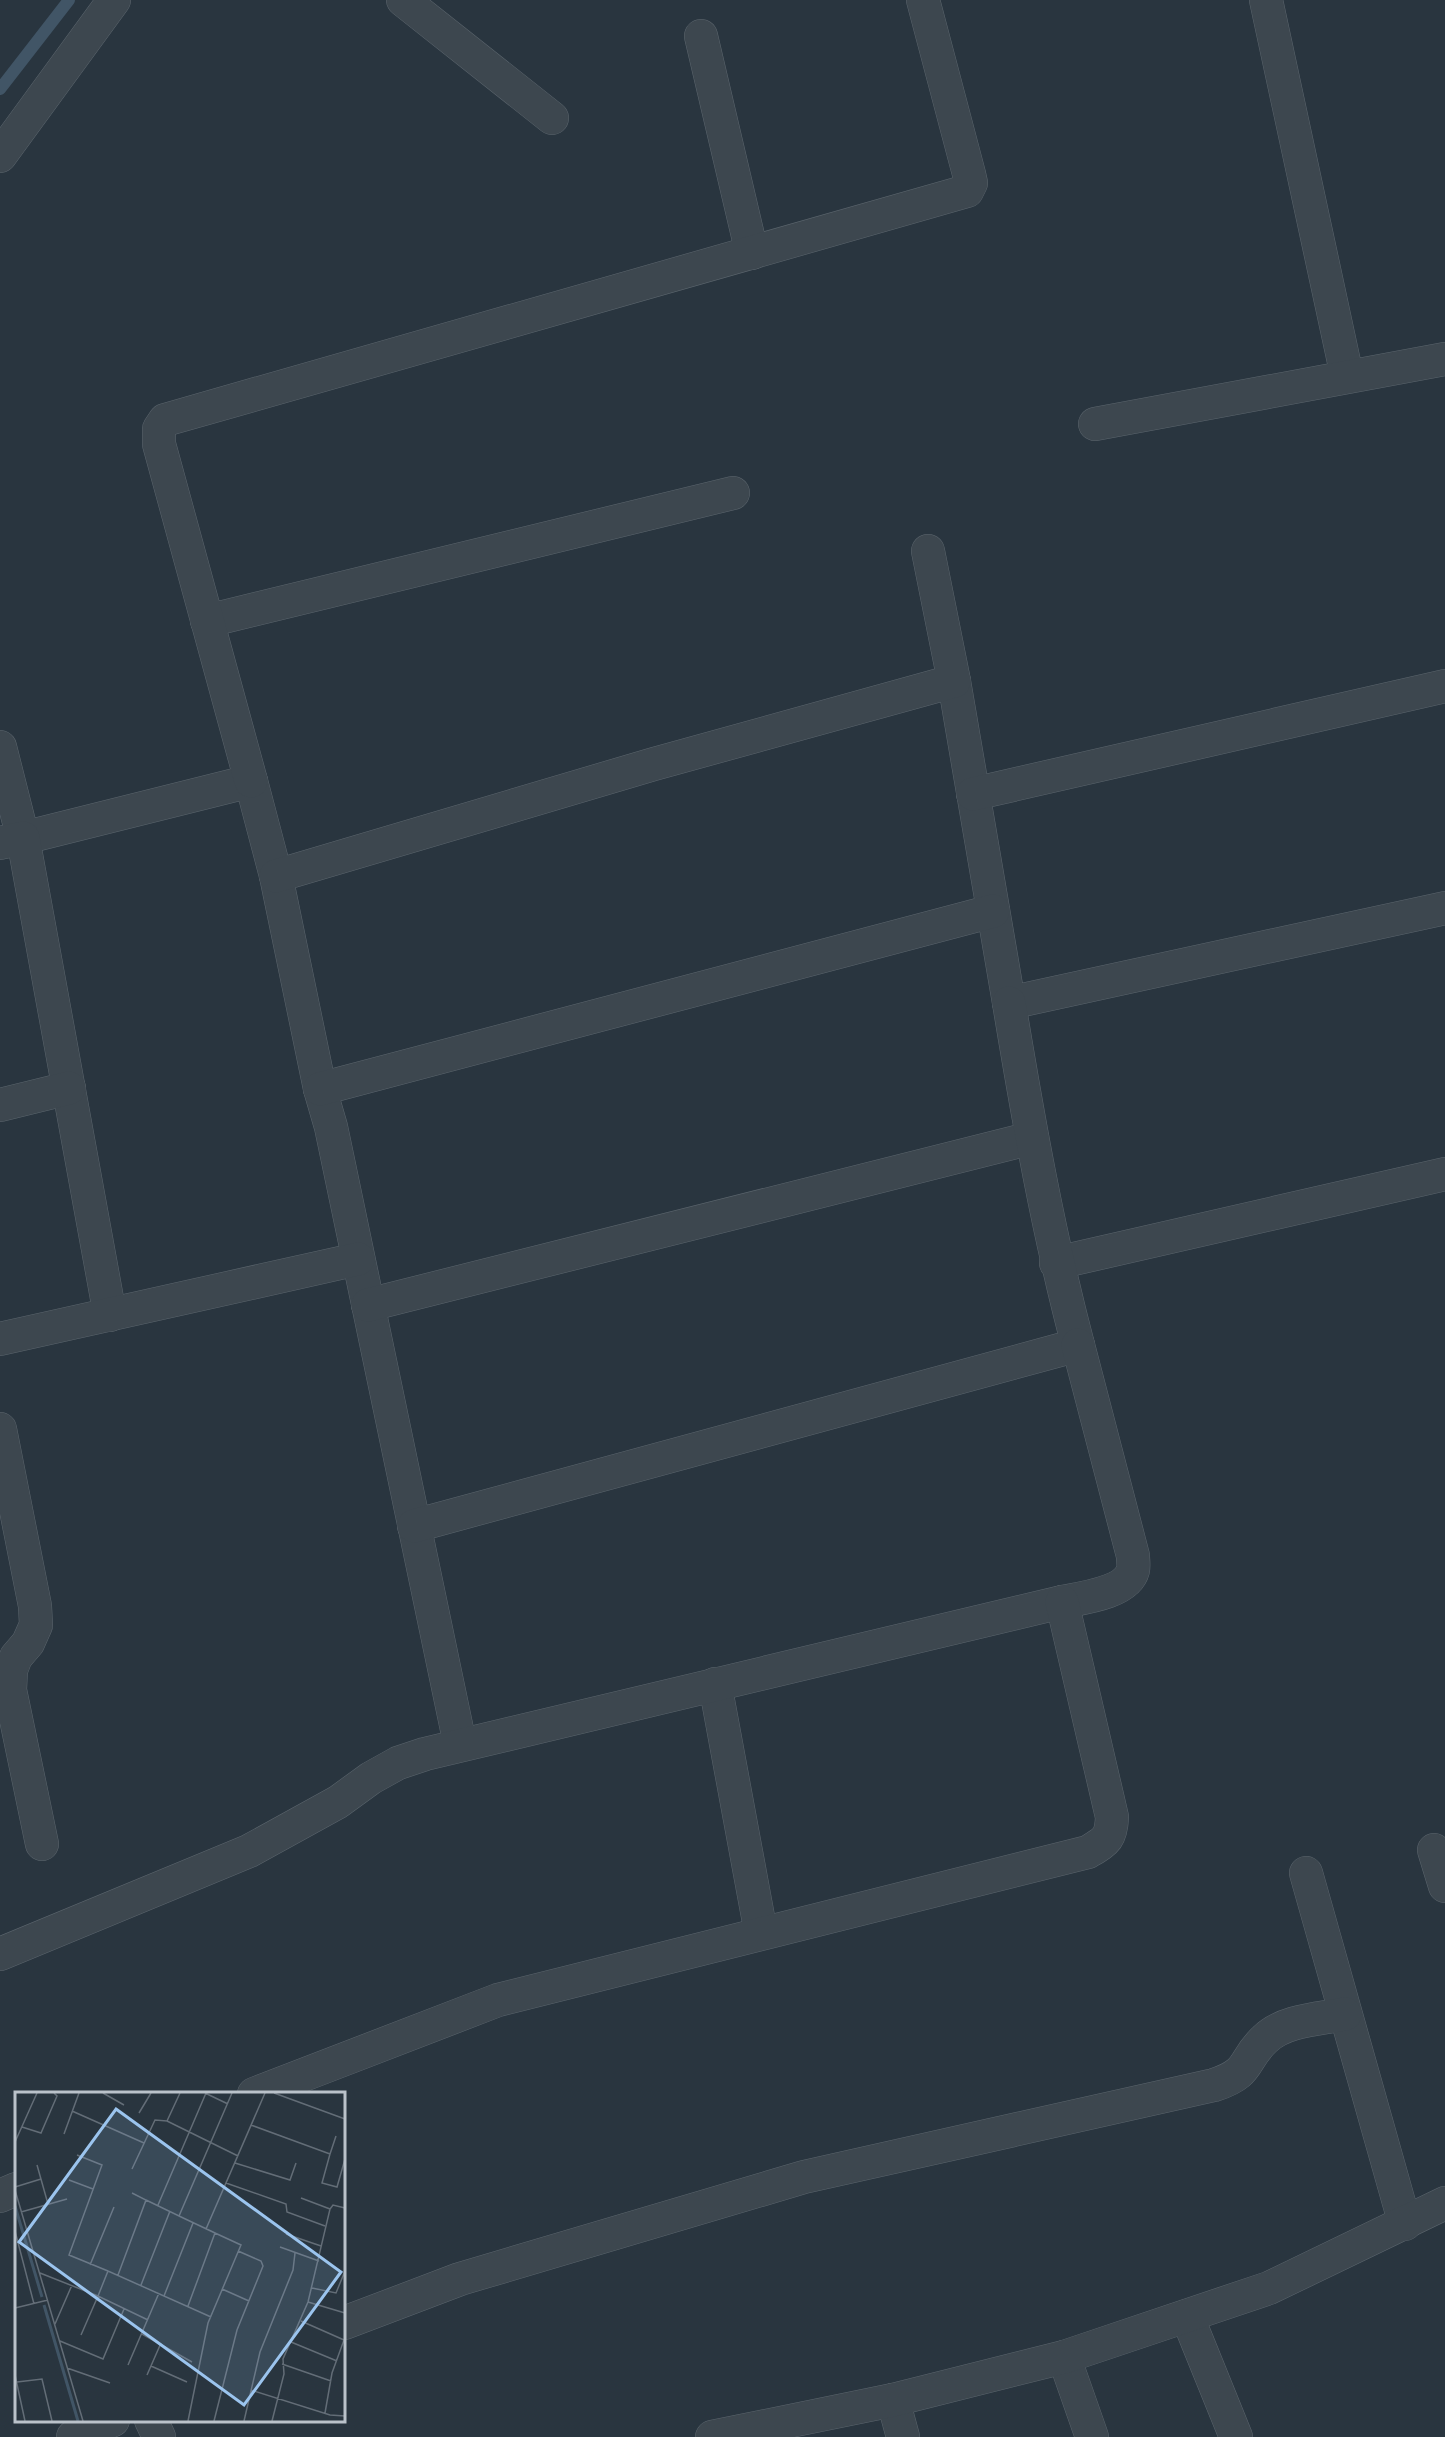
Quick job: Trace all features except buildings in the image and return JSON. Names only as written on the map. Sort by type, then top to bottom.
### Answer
[{"type":"street","points":[[0,156],[114,0]]},
{"type":"street","points":[[460,1744],[276,876],[159,444],[159,429],[165,420],[967,191],[971,183],[969,174],[923,0]]},
{"type":"street","points":[[1266,0],[1347,376]]},
{"type":"street","points":[[418,5],[552,118]]},
{"type":"street","points":[[701,36],[752,253]]},
{"type":"street","points":[[1095,424],[1445,359]]},
{"type":"street","points":[[207,621],[733,493]]},
{"type":"street","points":[[0,1954],[249,1851],[338,1802],[371,1778],[398,1763],[460,1744],[1109,1591],[1124,1584],[1132,1572],[1133,1556],[1056,1263],[1032,1138],[954,681],[928,551]]},
{"type":"street","points":[[276,876],[654,764],[954,681]]},
{"type":"street","points":[[973,794],[1445,686]]},
{"type":"street","points":[[0,747],[11,840],[69,1088],[110,1315]]},
{"type":"street","points":[[11,840],[251,781]]},
{"type":"street","points":[[1009,1003],[1445,908]]},
{"type":"street","points":[[320,1089],[993,911]]},
{"type":"street","points":[[0,1106],[69,1088]]},
{"type":"street","points":[[368,1305],[1032,1138]]},
{"type":"street","points":[[1056,1263],[1445,1174]]},
{"type":"street","points":[[0,1339],[358,1259]]},
{"type":"street","points":[[414,1526],[1078,1345]]},
{"type":"street","points":[[0,1429],[10,1529],[35,1606],[36,1625],[11,1670],[10,1690],[42,1844]]},
{"type":"street","points":[[259,2092],[498,2000],[1088,1852],[1105,1841],[1111,1831],[1112,1817],[1062,1602]]},
{"type":"street","points":[[714,1684],[761,1933]]},
{"type":"street","points":[[1434,1850],[1445,1886]]},
{"type":"street","points":[[1306,1873],[1405,2224]]},
{"type":"street","points":[[345,2323],[460,2279],[804,2177],[1231,2080],[1243,2071],[1263,2040],[1277,2030],[1345,2014]]},
{"type":"street","points":[[0,2196],[15,2189]]},
{"type":"street","points":[[712,2437],[893,2400],[1064,2357],[1269,2288],[1445,2203]]},
{"type":"street","points":[[1187,2316],[1236,2437]]},
{"type":"street","points":[[1064,2357],[1092,2437]]},
{"type":"street","points":[[893,2400],[903,2437]]},
{"type":"street","points":[[73,2437],[110,2422]]},
{"type":"street","points":[[152,2422],[159,2437]]},
{"type":"waterway","points":[[0,89],[69,0]]}]
